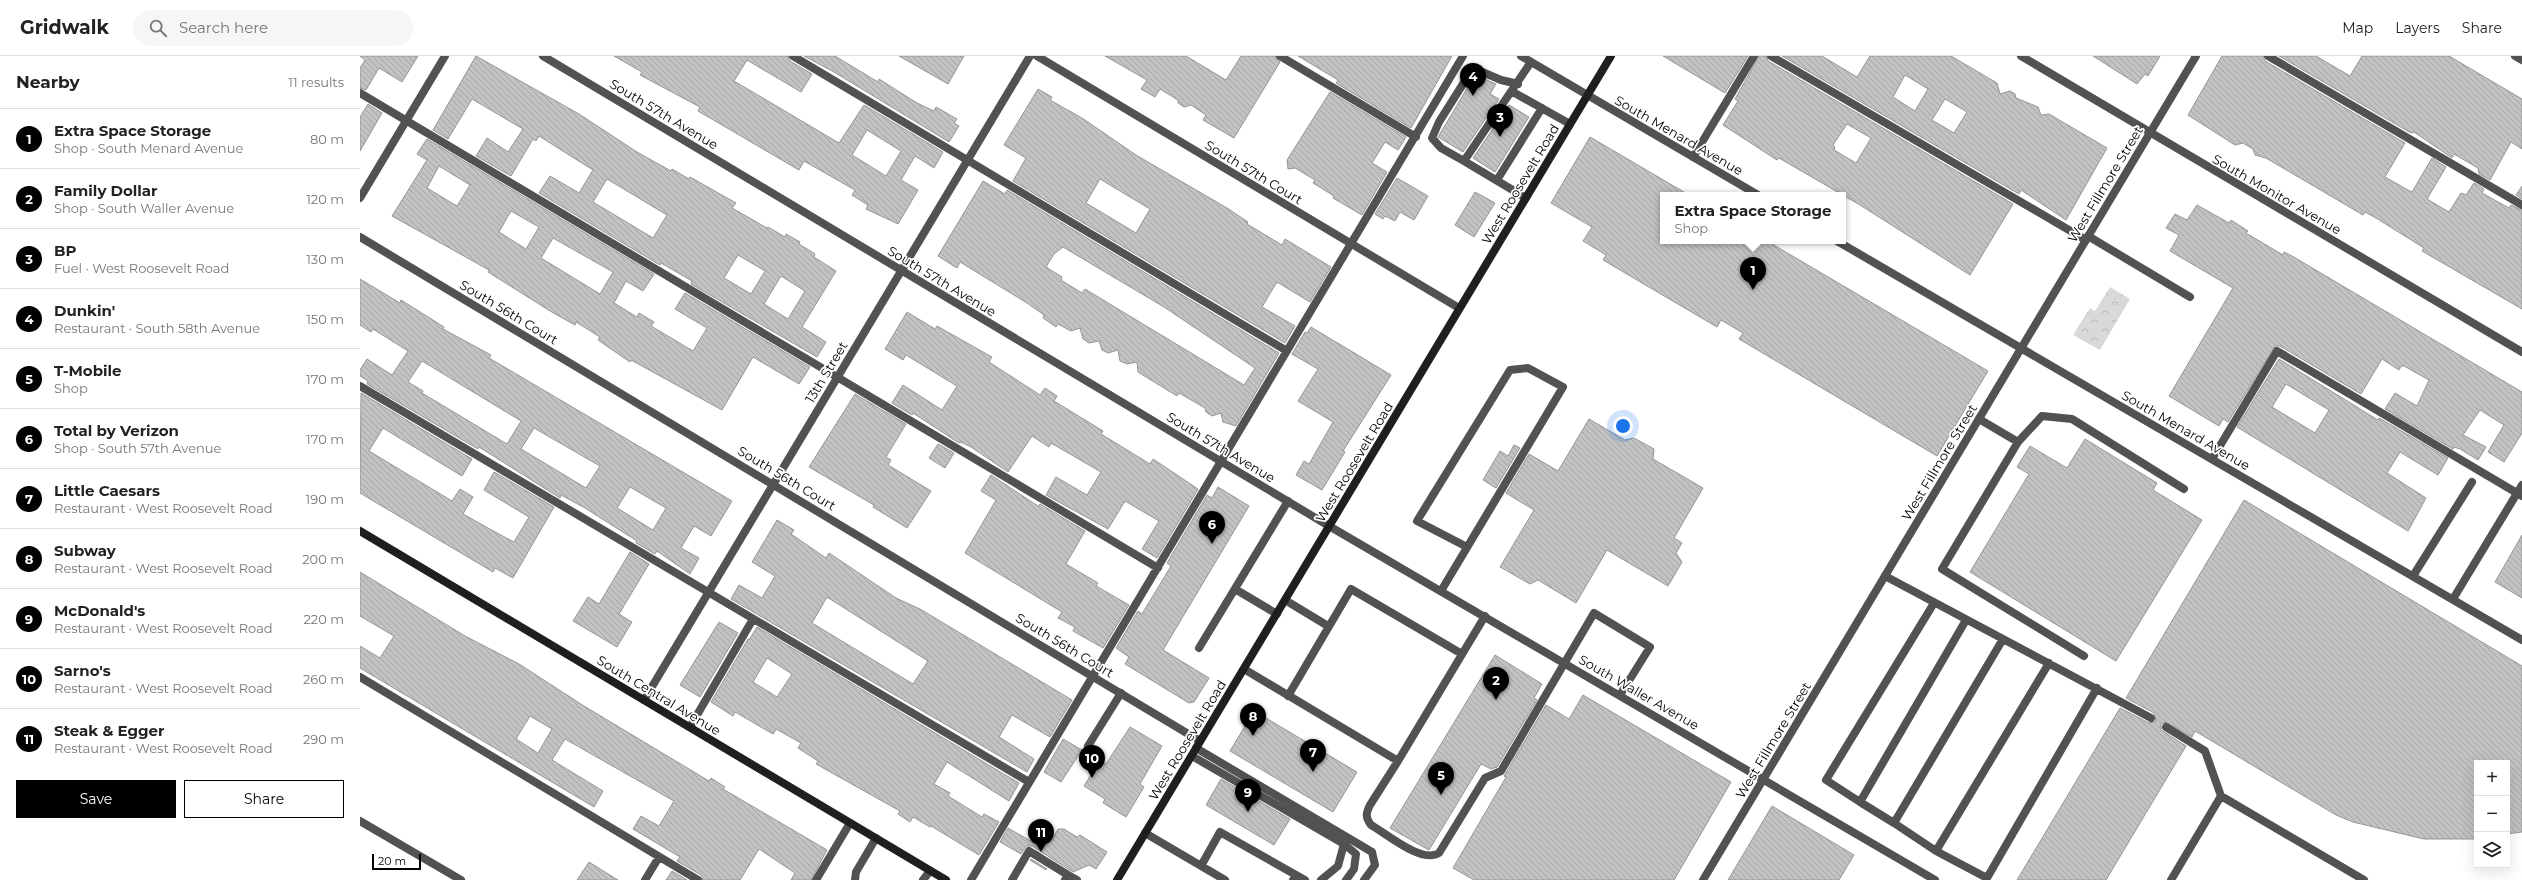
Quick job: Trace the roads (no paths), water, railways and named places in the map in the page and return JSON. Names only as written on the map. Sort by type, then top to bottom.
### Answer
[{"type":"main road","name":"West Roosevelt Road","points":[[1117,880],[1611,56]]},
{"type":"main road","name":"South Central Avenue","points":[[360,530],[946,880]]},
{"type":"street","points":[[360,198],[445,56]]},
{"type":"street","name":"South 57th Avenue","points":[[543,56],[1330,526]]},
{"type":"street","points":[[792,56],[1287,351]]},
{"type":"street","name":"13th Street","points":[[644,700],[1030,56]]},
{"type":"street","name":"South 57th Court","points":[[1037,56],[1459,308]]},
{"type":"street","points":[[1280,56],[1416,137]]},
{"type":"street","points":[[971,880],[1464,56]]},
{"type":"street","name":"South Menard Avenue","points":[[1521,56],[1753,192]]},
{"type":"street","points":[[1693,157],[1754,56]]},
{"type":"street","points":[[1771,56],[2190,297]]},
{"type":"street","name":"South Monitor Avenue","points":[[2021,56],[2522,352]]},
{"type":"street","name":"West Fillmore Street","points":[[1703,880],[2196,56]]},
{"type":"street","points":[[2268,56],[2522,205]]},
{"type":"street","points":[[2515,56],[2522,60]]},
{"type":"street","points":[[1464,161],[1509,92],[1513,92],[1531,62]]},
{"type":"street","points":[[1518,84],[1501,80],[1473,68],[1432,138],[1441,148],[1526,198]]},
{"type":"street","points":[[1513,92],[1570,124]]},
{"type":"street","points":[[360,93],[1158,568]]},
{"type":"street","points":[[1497,180],[1542,108]]},
{"type":"street","name":"South 56th Court","points":[[360,237],[1121,693],[1196,748]]},
{"type":"street","name":"South Menard Avenue","points":[[1842,244],[2522,640]]},
{"type":"street","points":[[2212,459],[2277,351],[2519,495]]},
{"type":"street","points":[[1441,591],[1564,387],[1528,368],[1510,370],[1417,521],[1467,547]]},
{"type":"street","points":[[360,386],[1029,782]]},
{"type":"street","points":[[2084,656],[1942,569],[2018,442],[2042,416],[2072,419],[2184,489]]},
{"type":"street","points":[[1979,419],[2018,442]]},
{"type":"street","points":[[2413,576],[2472,482]]},
{"type":"street","points":[[2453,599],[2519,495],[2522,485]]},
{"type":"street","points":[[1199,648],[1288,501]]},
{"type":"street","name":"South Waller Avenue","points":[[1330,526],[1935,880]]},
{"type":"street","points":[[1885,576],[2151,718]]},
{"type":"street","points":[[1288,696],[1351,588],[1462,654]]},
{"type":"street","points":[[1235,589],[1277,614]]},
{"type":"street","points":[[1285,600],[1328,626]]},
{"type":"street","points":[[1934,603],[1826,780],[1936,851],[1987,878],[2097,688]]},
{"type":"street","points":[[1485,616],[1366,812],[1367,819],[1371,825],[1418,853],[1429,856],[1439,853],[1485,778],[1501,771],[1594,613],[1650,647],[1620,695]]},
{"type":"street","points":[[690,727],[753,619]]},
{"type":"street","points":[[1860,802],[1966,620]]},
{"type":"street","points":[[1894,823],[2003,639]]},
{"type":"street","points":[[1936,851],[2049,663]]},
{"type":"street","points":[[1244,669],[1398,761]]},
{"type":"street","points":[[360,677],[698,880]]},
{"type":"street","points":[[1088,746],[1121,693]]},
{"type":"street","points":[[2166,727],[2205,751],[2221,796],[2364,880]]},
{"type":"street","points":[[1196,748],[1344,844],[1356,854],[1354,869],[1346,880]]},
{"type":"street","points":[[1196,748],[1372,852],[1375,865],[1364,880]]},
{"type":"street","points":[[2171,880],[2221,796]]},
{"type":"street","points":[[360,821],[461,880]]},
{"type":"street","points":[[816,880],[850,823]]},
{"type":"street","points":[[1201,866],[1220,832],[1295,878],[1305,880]]},
{"type":"street","points":[[1145,833],[1225,880]]},
{"type":"street","points":[[855,880],[856,872],[876,838]]},
{"type":"street","points":[[1321,880],[1338,866],[1344,844]]},
{"type":"street","points":[[1012,880],[1029,851],[1066,877],[1077,880]]},
{"type":"street","points":[[645,880],[659,857]]},
{"type":"street","points":[[923,880],[930,871]]},
{"type":"place","name":"Dunkin'","points":[[1473,96]]},
{"type":"place","name":"BP","points":[[1500,137]]},
{"type":"place","name":"Extra Space Storage","points":[[1753,290]]},
{"type":"place","name":"Total by Verizon","points":[[1212,544]]},
{"type":"place","name":"Family Dollar","points":[[1496,700]]},
{"type":"place","name":"Subway","points":[[1253,736]]},
{"type":"place","name":"Little Caesars","points":[[1313,772]]},
{"type":"place","name":"Sarno's","points":[[1092,778]]},
{"type":"place","name":"T-Mobile","points":[[1441,795]]},
{"type":"place","name":"McDonald's","points":[[1248,812]]},
{"type":"place","name":"Steak & Egger","points":[[1041,852]]}]
